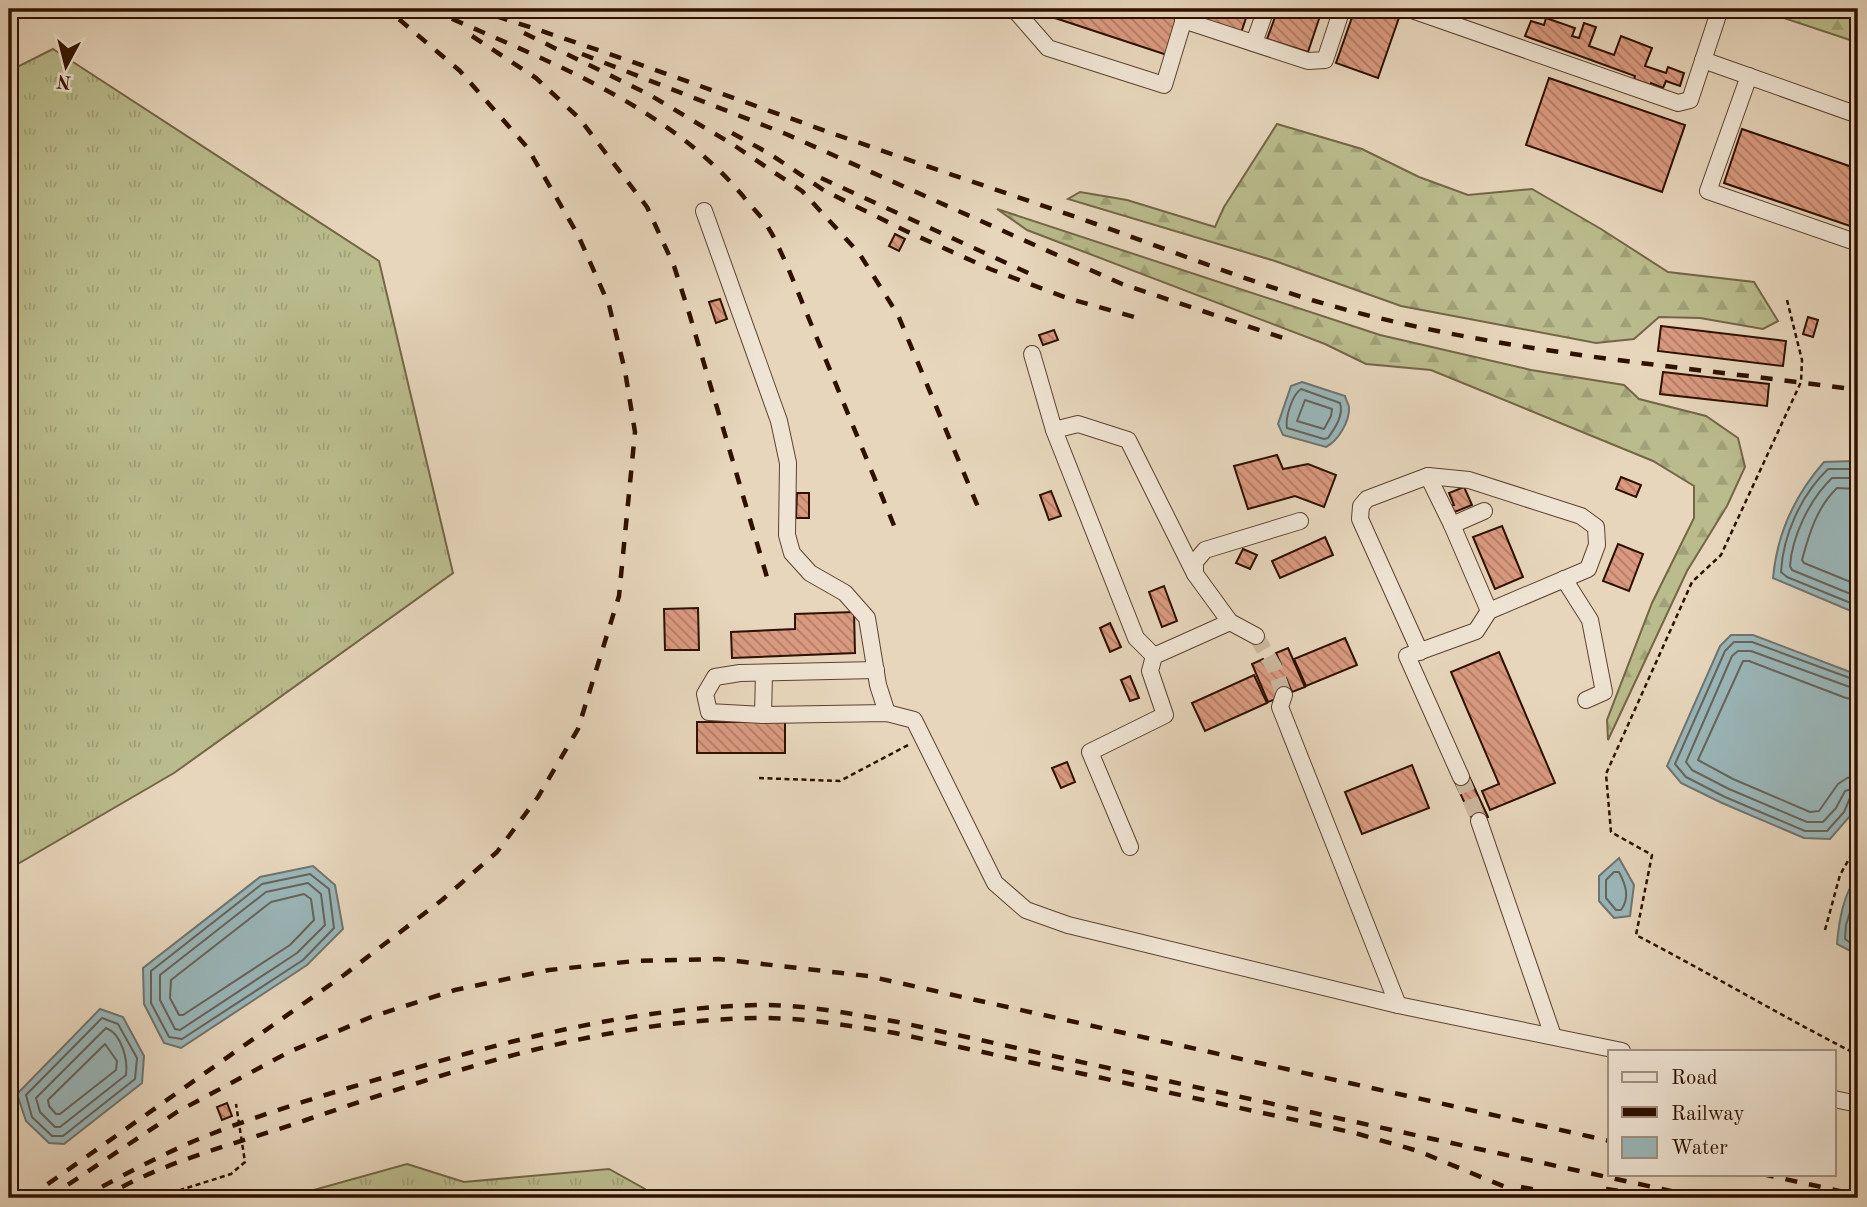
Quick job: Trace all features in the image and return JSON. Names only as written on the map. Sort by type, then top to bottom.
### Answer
[{"type":"lane","points":[[1014,9],[1048,48],[1164,85],[1185,15],[1307,61],[1325,60],[1342,9]]},
{"type":"lane","points":[[1254,43],[1266,9]]},
{"type":"lane","points":[[1409,9],[1678,103],[1690,100],[1720,9]]},
{"type":"lane","points":[[1703,60],[1858,115]]},
{"type":"lane","points":[[1749,76],[1708,191],[1858,243]]},
{"type":"lane","points":[[704,211],[779,421],[788,463],[787,535],[792,553],[810,573],[845,593],[867,618],[878,685],[887,713]]},
{"type":"lane","points":[[1032,354],[1054,430],[1136,638],[1154,656]]},
{"type":"lane","points":[[1054,430],[1078,424],[1128,440],[1195,574],[1230,622],[1256,636]]},
{"type":"lane","points":[[1428,477],[1489,611]]},
{"type":"lane","points":[[1420,652],[1360,519],[1361,506],[1367,499],[1428,477],[1469,480],[1581,516],[1596,527],[1597,545],[1588,569],[1489,611],[1476,631],[1420,652],[1407,656],[1461,777]]},
{"type":"lane","points":[[1452,525],[1484,510]]},
{"type":"lane","points":[[1195,574],[1195,562],[1205,550],[1300,521]]},
{"type":"lane","points":[[1564,579],[1590,620],[1604,692],[1586,700]]},
{"type":"lane","points":[[1154,656],[1230,622]]},
{"type":"lane","points":[[1130,847],[1090,752],[1165,715],[1150,671],[1154,656]]},
{"type":"lane","points":[[877,670],[715,677],[705,694],[709,712],[763,715],[887,713],[914,720],[995,883],[1026,911],[1068,925],[1398,1006],[1617,1050]]},
{"type":"lane","points":[[763,715],[764,673]]},
{"type":"lane","points":[[1284,695],[1280,707],[1398,1006]]},
{"type":"lane","points":[[1479,821],[1553,1036]]},
{"type":"lane","points":[[1836,1099],[1858,1104]]},
{"type":"path","points":[[1787,300],[1802,360],[1801,382],[1721,555],[1692,582],[1606,774],[1611,832],[1652,855],[1636,936],[1858,1055]]},
{"type":"path","points":[[759,778],[840,781],[922,737]]},
{"type":"path","points":[[1825,930],[1840,875],[1858,843]]},
{"type":"path","points":[[155,1198],[231,1174],[245,1162],[236,1104]]},
{"type":"green space","points":[[1757,9],[1858,9],[1858,42],[1853,41]]},
{"type":"green space","points":[[53,49],[379,261],[453,573],[174,773],[9,869],[9,71]]},
{"type":"green space","points":[[1277,124],[1362,149],[1419,177],[1468,195],[1532,189],[1668,272],[1754,282],[1778,321],[1763,329],[1700,318],[1659,317],[1634,339],[1596,343],[1401,306],[1275,261],[1068,199],[1080,192],[1127,200],[1215,227],[1224,207]]},
{"type":"green space","points":[[997,209],[1380,335],[1531,370],[1624,385],[1639,399],[1706,416],[1738,438],[1745,467],[1727,506],[1687,571],[1608,740],[1607,720],[1652,603],[1694,518],[1694,486],[1653,461],[1431,370],[1366,364],[1325,344],[1027,230]]},
{"type":"green space","points":[[407,1164],[464,1182],[609,1169],[645,1189],[651,1198],[285,1198]]},
{"type":"water","points":[[1302,382],[1345,396],[1348,418],[1335,440],[1326,447],[1283,435],[1278,424],[1291,386]]},
{"type":"water","points":[[1824,462],[1858,463],[1858,614],[1773,578],[1783,530],[1804,488]]},
{"type":"water","points":[[1731,635],[1753,635],[1858,675],[1858,795],[1850,816],[1830,839],[1804,838],[1722,803],[1681,783],[1667,766],[1720,646]]},
{"type":"water","points":[[1619,858],[1634,885],[1630,916],[1614,918],[1599,901],[1599,876]]},
{"type":"water","points":[[313,866],[335,885],[343,929],[307,965],[181,1048],[164,1043],[144,1004],[143,968],[260,877]]},
{"type":"water","points":[[1858,875],[1858,955],[1837,944],[1845,899]]},
{"type":"water","points":[[100,1009],[123,1017],[144,1056],[142,1083],[64,1144],[49,1143],[26,1121],[17,1094]]},
{"type":"building","points":[[1051,9],[1172,9],[1181,12],[1167,55],[1049,16]]},
{"type":"building","points":[[1204,9],[1249,9],[1241,33],[1200,20]]},
{"type":"building","points":[[1278,9],[1309,9],[1321,13],[1308,52],[1267,39]]},
{"type":"building","points":[[1355,9],[1392,9],[1401,12],[1378,78],[1336,63]]},
{"type":"building","points":[[1546,18],[1575,28],[1572,36],[1579,38],[1584,23],[1596,27],[1589,46],[1614,55],[1621,36],[1652,48],[1645,66],[1666,73],[1668,67],[1684,73],[1680,86],[1666,81],[1663,88],[1651,83],[1650,85],[1634,79],[1635,76],[1525,36],[1531,21],[1544,25]]},
{"type":"building","points":[[1549,78],[1685,125],[1662,192],[1526,145]]},
{"type":"building","points":[[1742,129],[1858,169],[1858,213],[1853,227],[1724,183]]},
{"type":"building","points":[[895,234],[905,239],[899,251],[889,246]]},
{"type":"building","points":[[720,299],[727,319],[716,323],[709,302]]},
{"type":"building","points":[[1808,317],[1818,320],[1813,337],[1803,334]]},
{"type":"building","points":[[1661,326],[1786,341],[1783,366],[1658,351]]},
{"type":"building","points":[[1054,330],[1058,340],[1043,345],[1039,335]]},
{"type":"building","points":[[1663,372],[1769,384],[1767,406],[1660,394]]},
{"type":"building","points":[[1277,455],[1283,469],[1308,464],[1336,475],[1324,507],[1295,496],[1248,509],[1234,466]]},
{"type":"building","points":[[1621,477],[1641,485],[1636,497],[1616,489]]},
{"type":"building","points":[[1464,487],[1472,505],[1452,513],[1449,506],[1454,505],[1449,493]]},
{"type":"building","points":[[1051,491],[1061,516],[1049,520],[1040,495]]},
{"type":"building","points":[[797,493],[809,493],[809,518],[796,518]]},
{"type":"building","points":[[1502,526],[1523,577],[1495,589],[1473,537]]},
{"type":"building","points":[[1325,537],[1333,555],[1280,578],[1272,561]]},
{"type":"building","points":[[1618,544],[1643,554],[1629,591],[1603,581]]},
{"type":"building","points":[[1243,549],[1257,555],[1250,569],[1236,563]]},
{"type":"building","points":[[1164,586],[1177,621],[1162,627],[1149,592]]},
{"type":"building","points":[[698,608],[699,650],[665,650],[664,609]]},
{"type":"building","points":[[854,612],[855,653],[732,658],[731,632],[795,629],[795,614]]},
{"type":"building","points":[[1110,623],[1121,647],[1110,652],[1100,628]]},
{"type":"building","points":[[1345,638],[1357,665],[1306,686],[1294,659]]},
{"type":"building","points":[[1288,648],[1305,687],[1292,692],[1286,678],[1274,683],[1281,697],[1268,702],[1252,664],[1263,659],[1268,670],[1281,665],[1276,653]]},
{"type":"building","points":[[1499,652],[1555,783],[1490,810],[1482,791],[1499,784],[1451,672]]},
{"type":"building","points":[[1254,675],[1267,703],[1205,731],[1192,703]]},
{"type":"building","points":[[1130,676],[1139,698],[1130,701],[1121,680]]},
{"type":"building","points":[[697,722],[785,722],[785,753],[697,753]]},
{"type":"building","points":[[1067,762],[1075,782],[1061,788],[1052,768]]},
{"type":"building","points":[[1412,765],[1429,808],[1362,834],[1345,792]]},
{"type":"building","points":[[1468,774],[1488,817],[1474,823],[1454,780]]},
{"type":"building","points":[[227,1103],[232,1116],[222,1120],[217,1107]]},
{"type":"tunnel","points":[[1256,636],[1274,667],[1284,695]]},
{"type":"tunnel","points":[[1461,777],[1479,821]]},
{"type":"railway","points":[[28,1198],[344,975],[442,900],[497,852],[538,797],[578,729],[619,596],[635,432],[625,371],[609,305],[578,235],[527,147],[460,71],[400,20],[381,9]]},
{"type":"railway","points":[[430,9],[556,65],[638,108],[676,134],[711,163],[743,196],[774,237],[786,263],[895,528]]},
{"type":"railway","points":[[473,9],[1315,301],[1382,319],[1517,345],[1858,390]]},
{"type":"railway","points":[[524,33],[650,95],[732,144],[802,191],[859,253],[898,315],[978,507]]},
{"type":"railway","points":[[472,36],[536,78],[579,118],[647,207],[674,266],[769,584]]},
{"type":"railway","points":[[582,54],[786,134],[1122,284],[1286,339]]},
{"type":"railway","points":[[732,133],[770,154],[825,191],[906,231],[990,269],[1067,298],[1145,320]]},
{"type":"railway","points":[[821,178],[1037,277]]},
{"type":"railway","points":[[48,1198],[177,1112],[289,1052],[371,1017],[455,990],[549,970],[635,961],[719,959],[868,976],[1608,1141]]},
{"type":"railway","points":[[81,1198],[165,1154],[219,1131],[295,1104],[443,1060],[624,1018],[716,1007],[762,1005],[813,1008],[898,1022],[1703,1198]]},
{"type":"railway","points":[[122,1187],[213,1150],[417,1083],[531,1051],[646,1027],[780,1018],[895,1033],[1355,1133],[1418,1151],[1532,1198]]},
{"type":"railway","points":[[1771,1176],[1858,1195]]},
{"type":"railway","points":[[1521,1187],[1577,1198]]},
{"type":"railway","points":[[1606,1189],[1641,1194]]}]
